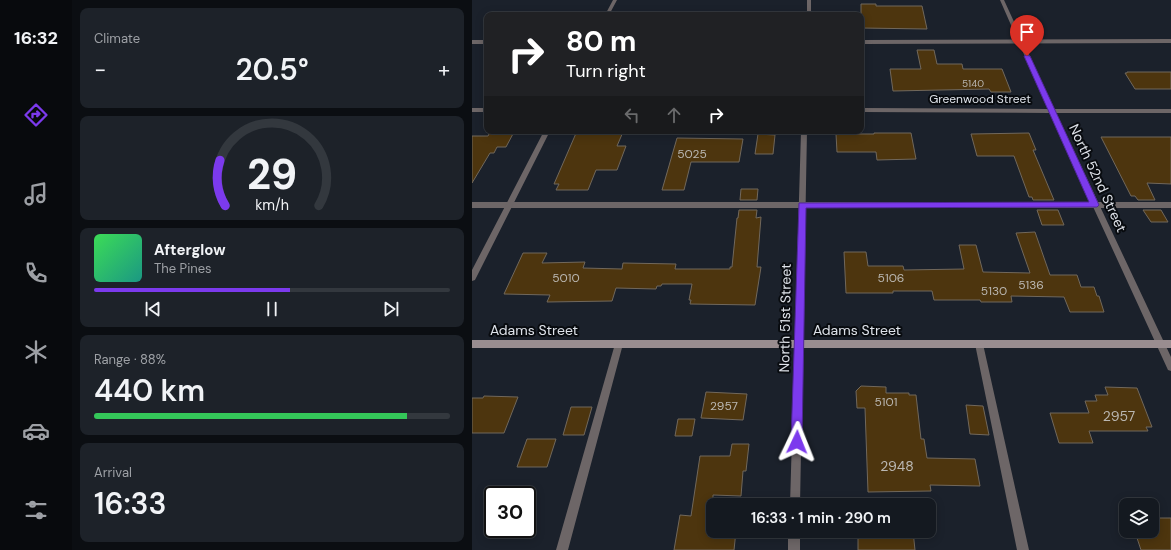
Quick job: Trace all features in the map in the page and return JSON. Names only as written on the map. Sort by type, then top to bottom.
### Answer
[{"type":"main road","name":"Adams Street","points":[[472,344],[1171,344]]},
{"type":"street","points":[[609,12],[615,0]]},
{"type":"street","points":[[809,0],[809,12]]},
{"type":"street","name":"North 52nd Street","points":[[1002,0],[1095,205],[1171,367]]},
{"type":"street","points":[[864,42],[1171,41]]},
{"type":"street","points":[[472,42],[484,42]]},
{"type":"street","points":[[472,110],[484,110]]},
{"type":"street","name":"Greenwood Street","points":[[864,110],[1171,111]]},
{"type":"street","points":[[472,278],[545,134]]},
{"type":"street","name":"North 51st Street","points":[[795,498],[804,134]]},
{"type":"street","points":[[472,205],[1171,205]]},
{"type":"street","points":[[562,550],[619,344]]},
{"type":"street","points":[[979,344],[1023,550]]},
{"type":"street","points":[[794,538],[794,550]]},
{"type":"building","points":[[861,4],[876,4],[876,6],[922,6],[927,29],[864,28],[864,12],[861,12]]},
{"type":"building","points":[[917,50],[934,50],[937,64],[962,64],[963,69],[1002,69],[1011,92],[991,92],[989,89],[893,91],[890,69],[921,69]]},
{"type":"building","points":[[1171,72],[1171,89],[1135,89],[1125,73]]},
{"type":"building","points":[[911,133],[916,159],[877,160],[876,152],[837,152],[836,134]]},
{"type":"building","points":[[1029,133],[1036,150],[1033,150],[1054,200],[1033,200],[1032,197],[1029,197],[1014,156],[977,156],[971,134]]},
{"type":"building","points":[[489,134],[513,134],[506,147],[497,147],[494,153],[490,153],[472,183],[472,136],[488,136]]},
{"type":"building","points":[[576,134],[622,134],[617,146],[626,146],[617,170],[596,170],[588,190],[556,190],[559,184],[554,184]]},
{"type":"building","points":[[758,134],[775,135],[773,154],[755,154]]},
{"type":"building","points":[[1101,137],[1171,137],[1171,184],[1147,183],[1155,200],[1138,200],[1135,196],[1131,196]]},
{"type":"building","points":[[677,138],[743,139],[739,162],[691,162],[684,190],[662,190]]},
{"type":"building","points":[[741,189],[758,189],[757,200],[740,200]]},
{"type":"building","points":[[739,210],[757,210],[756,218],[761,217],[757,267],[761,267],[755,305],[690,304],[691,300],[689,300],[692,284],[662,284],[661,286],[657,286],[656,289],[616,288],[612,301],[547,302],[550,295],[504,294],[523,253],[547,253],[542,263],[585,262],[583,268],[622,269],[623,263],[676,264],[675,269],[730,269],[730,267],[732,267]]},
{"type":"building","points":[[1037,210],[1058,210],[1064,225],[1042,225]]},
{"type":"building","points":[[1143,210],[1161,210],[1168,222],[1151,222]]},
{"type":"building","points":[[1035,232],[1050,275],[1077,275],[1081,287],[1094,287],[1097,296],[1099,296],[1104,312],[1070,312],[1064,297],[1011,296],[1012,302],[981,302],[980,300],[934,300],[932,291],[846,293],[844,252],[866,252],[868,266],[903,266],[904,270],[964,269],[959,245],[976,245],[983,272],[1030,273],[1016,233]]},
{"type":"building","points":[[861,386],[886,387],[886,393],[909,393],[909,395],[916,395],[921,439],[924,439],[927,458],[975,459],[980,486],[930,485],[931,491],[868,492],[865,408],[857,408],[856,391]]},
{"type":"building","points":[[1105,387],[1137,388],[1152,427],[1146,427],[1148,431],[1089,431],[1093,443],[1059,443],[1050,413],[1089,413],[1085,401],[1097,401],[1095,395],[1108,395]]},
{"type":"building","points":[[706,392],[747,394],[743,420],[701,418]]},
{"type":"building","points":[[484,396],[518,397],[504,433],[472,433],[472,398],[483,398]]},
{"type":"building","points":[[966,405],[983,406],[989,435],[970,434]]},
{"type":"building","points":[[571,407],[592,407],[584,435],[563,435]]},
{"type":"building","points":[[678,419],[695,419],[692,436],[675,436]]},
{"type":"building","points":[[527,439],[556,439],[547,467],[517,467]]},
{"type":"building","points":[[732,444],[749,444],[746,471],[743,471],[741,496],[713,495],[713,498],[706,498],[706,538],[735,538],[734,550],[674,550],[680,515],[691,516],[700,456],[730,456]]},
{"type":"building","points":[[1159,518],[1171,518],[1171,550],[1141,550],[1137,538],[1159,538]]},
{"type":"building","points":[[858,538],[914,538],[915,550],[858,550]]},
{"type":"route","points":[[797,442],[802,205],[1095,205],[1027,56]]}]
